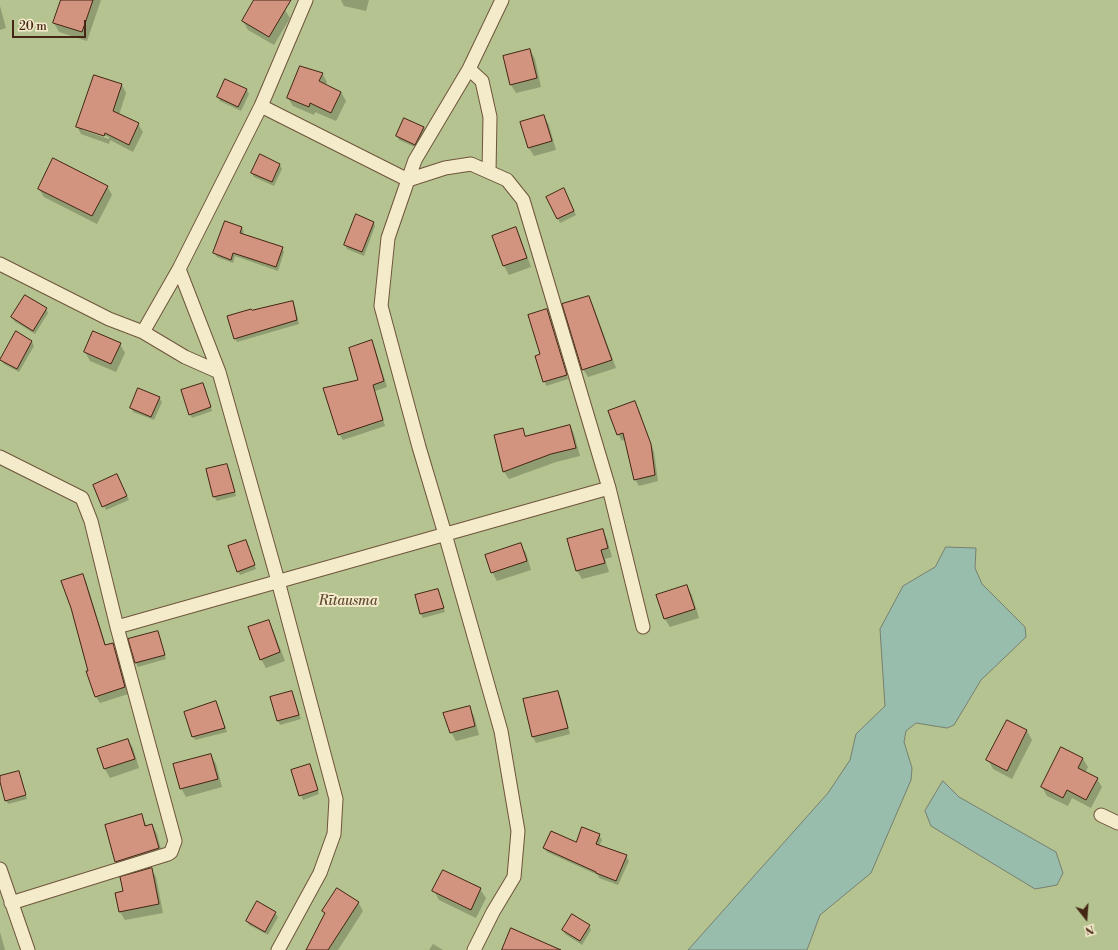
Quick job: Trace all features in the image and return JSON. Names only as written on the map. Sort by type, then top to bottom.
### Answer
[{"type":"lane","points":[[143,332],[179,269],[261,106],[306,0]]},
{"type":"lane","points":[[474,950],[493,912],[514,877],[518,831],[501,731],[419,447],[381,306],[388,238],[415,160],[469,69],[502,0]]},
{"type":"lane","points":[[469,69],[482,81],[490,117],[489,172]]},
{"type":"lane","points":[[261,106],[408,180],[445,168],[471,164],[508,180],[523,200],[609,488],[643,627]]},
{"type":"lane","points":[[0,264],[109,319],[143,332],[185,356],[220,372]]},
{"type":"lane","points":[[179,269],[220,372],[336,799],[334,834],[320,873],[278,950]]},
{"type":"lane","points":[[0,457],[82,498],[91,521],[117,627],[175,842],[171,852],[168,854],[11,903]]},
{"type":"lane","points":[[117,627],[609,488]]},
{"type":"lane","points":[[1101,815],[1118,824]]},
{"type":"lane","points":[[0,869],[28,950]]},
{"type":"green space","name":"Rītausma","points":[[0,0],[1118,0],[1118,950],[0,950]]},
{"type":"shaded area","points":[[946,547],[976,548],[975,568],[982,584],[1025,627],[1026,637],[981,680],[954,725],[947,728],[916,723],[906,731],[904,742],[912,768],[911,780],[871,873],[820,915],[807,950],[688,950],[828,793],[850,760],[856,734],[885,706],[880,629],[903,586],[935,567]]},
{"type":"shaded area","points":[[943,781],[959,797],[1056,852],[1063,873],[1057,885],[1035,889],[931,826],[925,811]]},
{"type":"building","points":[[61,0],[93,0],[82,32],[53,23]]},
{"type":"building","points":[[254,0],[291,0],[269,37],[242,21]]},
{"type":"building","points":[[530,49],[537,78],[510,85],[503,56]]},
{"type":"building","points":[[300,66],[323,73],[319,81],[341,92],[331,113],[310,103],[309,107],[287,98]]},
{"type":"building","points":[[94,75],[122,84],[113,111],[139,123],[129,145],[105,133],[104,136],[76,127]]},
{"type":"building","points":[[225,79],[247,89],[238,107],[217,97]]},
{"type":"building","points":[[544,115],[552,141],[528,148],[520,122]]},
{"type":"building","points":[[404,118],[424,127],[415,145],[396,136]]},
{"type":"building","points":[[260,154],[280,164],[272,182],[251,173]]},
{"type":"building","points":[[53,158],[108,186],[92,216],[38,189]]},
{"type":"building","points":[[564,188],[574,211],[557,219],[546,197]]},
{"type":"building","points":[[356,214],[374,222],[362,252],[344,245]]},
{"type":"building","points":[[225,221],[242,227],[240,233],[283,247],[276,267],[233,253],[231,260],[213,253]]},
{"type":"building","points":[[516,227],[527,258],[503,266],[492,236]]},
{"type":"building","points":[[25,295],[47,308],[33,331],[11,317]]},
{"type":"building","points":[[589,296],[612,360],[582,370],[562,304]]},
{"type":"building","points":[[293,301],[297,320],[234,339],[227,316],[251,309]]},
{"type":"building","points":[[547,309],[567,375],[543,382],[535,356],[540,354],[528,315]]},
{"type":"building","points":[[16,331],[32,341],[17,369],[0,360]]},
{"type":"building","points":[[93,331],[121,343],[111,364],[84,352]]},
{"type":"building","points":[[372,340],[384,381],[373,385],[383,420],[338,435],[323,388],[358,380],[349,348]]},
{"type":"building","points":[[203,383],[211,407],[189,415],[181,390]]},
{"type":"building","points":[[138,388],[160,397],[151,417],[130,408]]},
{"type":"building","points":[[635,401],[651,444],[655,475],[634,480],[623,433],[617,435],[608,411]]},
{"type":"building","points":[[570,425],[576,448],[551,454],[503,472],[494,435],[523,428],[525,436]]},
{"type":"building","points":[[227,464],[235,492],[213,497],[206,469]]},
{"type":"building","points":[[117,474],[127,496],[102,507],[93,485]]},
{"type":"building","points":[[603,529],[608,548],[601,550],[605,563],[576,571],[567,539]]},
{"type":"building","points":[[246,540],[255,565],[237,572],[228,546]]},
{"type":"building","points":[[521,543],[527,561],[491,573],[485,555]]},
{"type":"building","points":[[83,574],[105,645],[113,643],[125,687],[95,697],[86,671],[88,671],[71,608],[61,581]]},
{"type":"building","points":[[687,585],[695,609],[664,619],[656,595]]},
{"type":"building","points":[[438,589],[444,608],[420,614],[415,595]]},
{"type":"building","points":[[269,620],[280,652],[260,660],[248,627]]},
{"type":"building","points":[[158,631],[165,655],[135,663],[128,639]]},
{"type":"building","points":[[292,691],[299,715],[277,721],[270,697]]},
{"type":"building","points":[[558,691],[568,728],[532,737],[523,699]]},
{"type":"building","points":[[216,701],[225,728],[192,737],[184,712]]},
{"type":"building","points":[[470,706],[475,726],[450,733],[443,713]]},
{"type":"building","points":[[1007,720],[1027,730],[1007,771],[986,760]]},
{"type":"building","points":[[128,739],[135,759],[104,769],[97,749]]},
{"type":"building","points":[[1061,747],[1083,758],[1078,768],[1098,778],[1086,800],[1067,790],[1063,798],[1041,787]]},
{"type":"building","points":[[211,754],[218,779],[180,789],[173,764]]},
{"type":"building","points":[[310,764],[318,790],[299,796],[291,770]]},
{"type":"building","points":[[19,771],[26,795],[5,801],[0,776]]},
{"type":"building","points":[[142,814],[145,826],[152,824],[159,848],[115,862],[105,825]]},
{"type":"building","points":[[582,827],[600,834],[596,844],[627,855],[616,881],[543,848],[551,831],[576,842]]},
{"type":"building","points":[[152,868],[159,904],[119,912],[115,893],[123,891],[120,877]]},
{"type":"building","points":[[443,870],[481,888],[471,910],[432,891]]},
{"type":"building","points":[[337,888],[359,902],[328,950],[306,950],[325,913],[322,911]]},
{"type":"building","points":[[257,901],[276,912],[265,932],[246,921]]},
{"type":"building","points":[[572,914],[590,925],[580,941],[562,930]]},
{"type":"building","points":[[511,928],[561,950],[502,950]]}]
